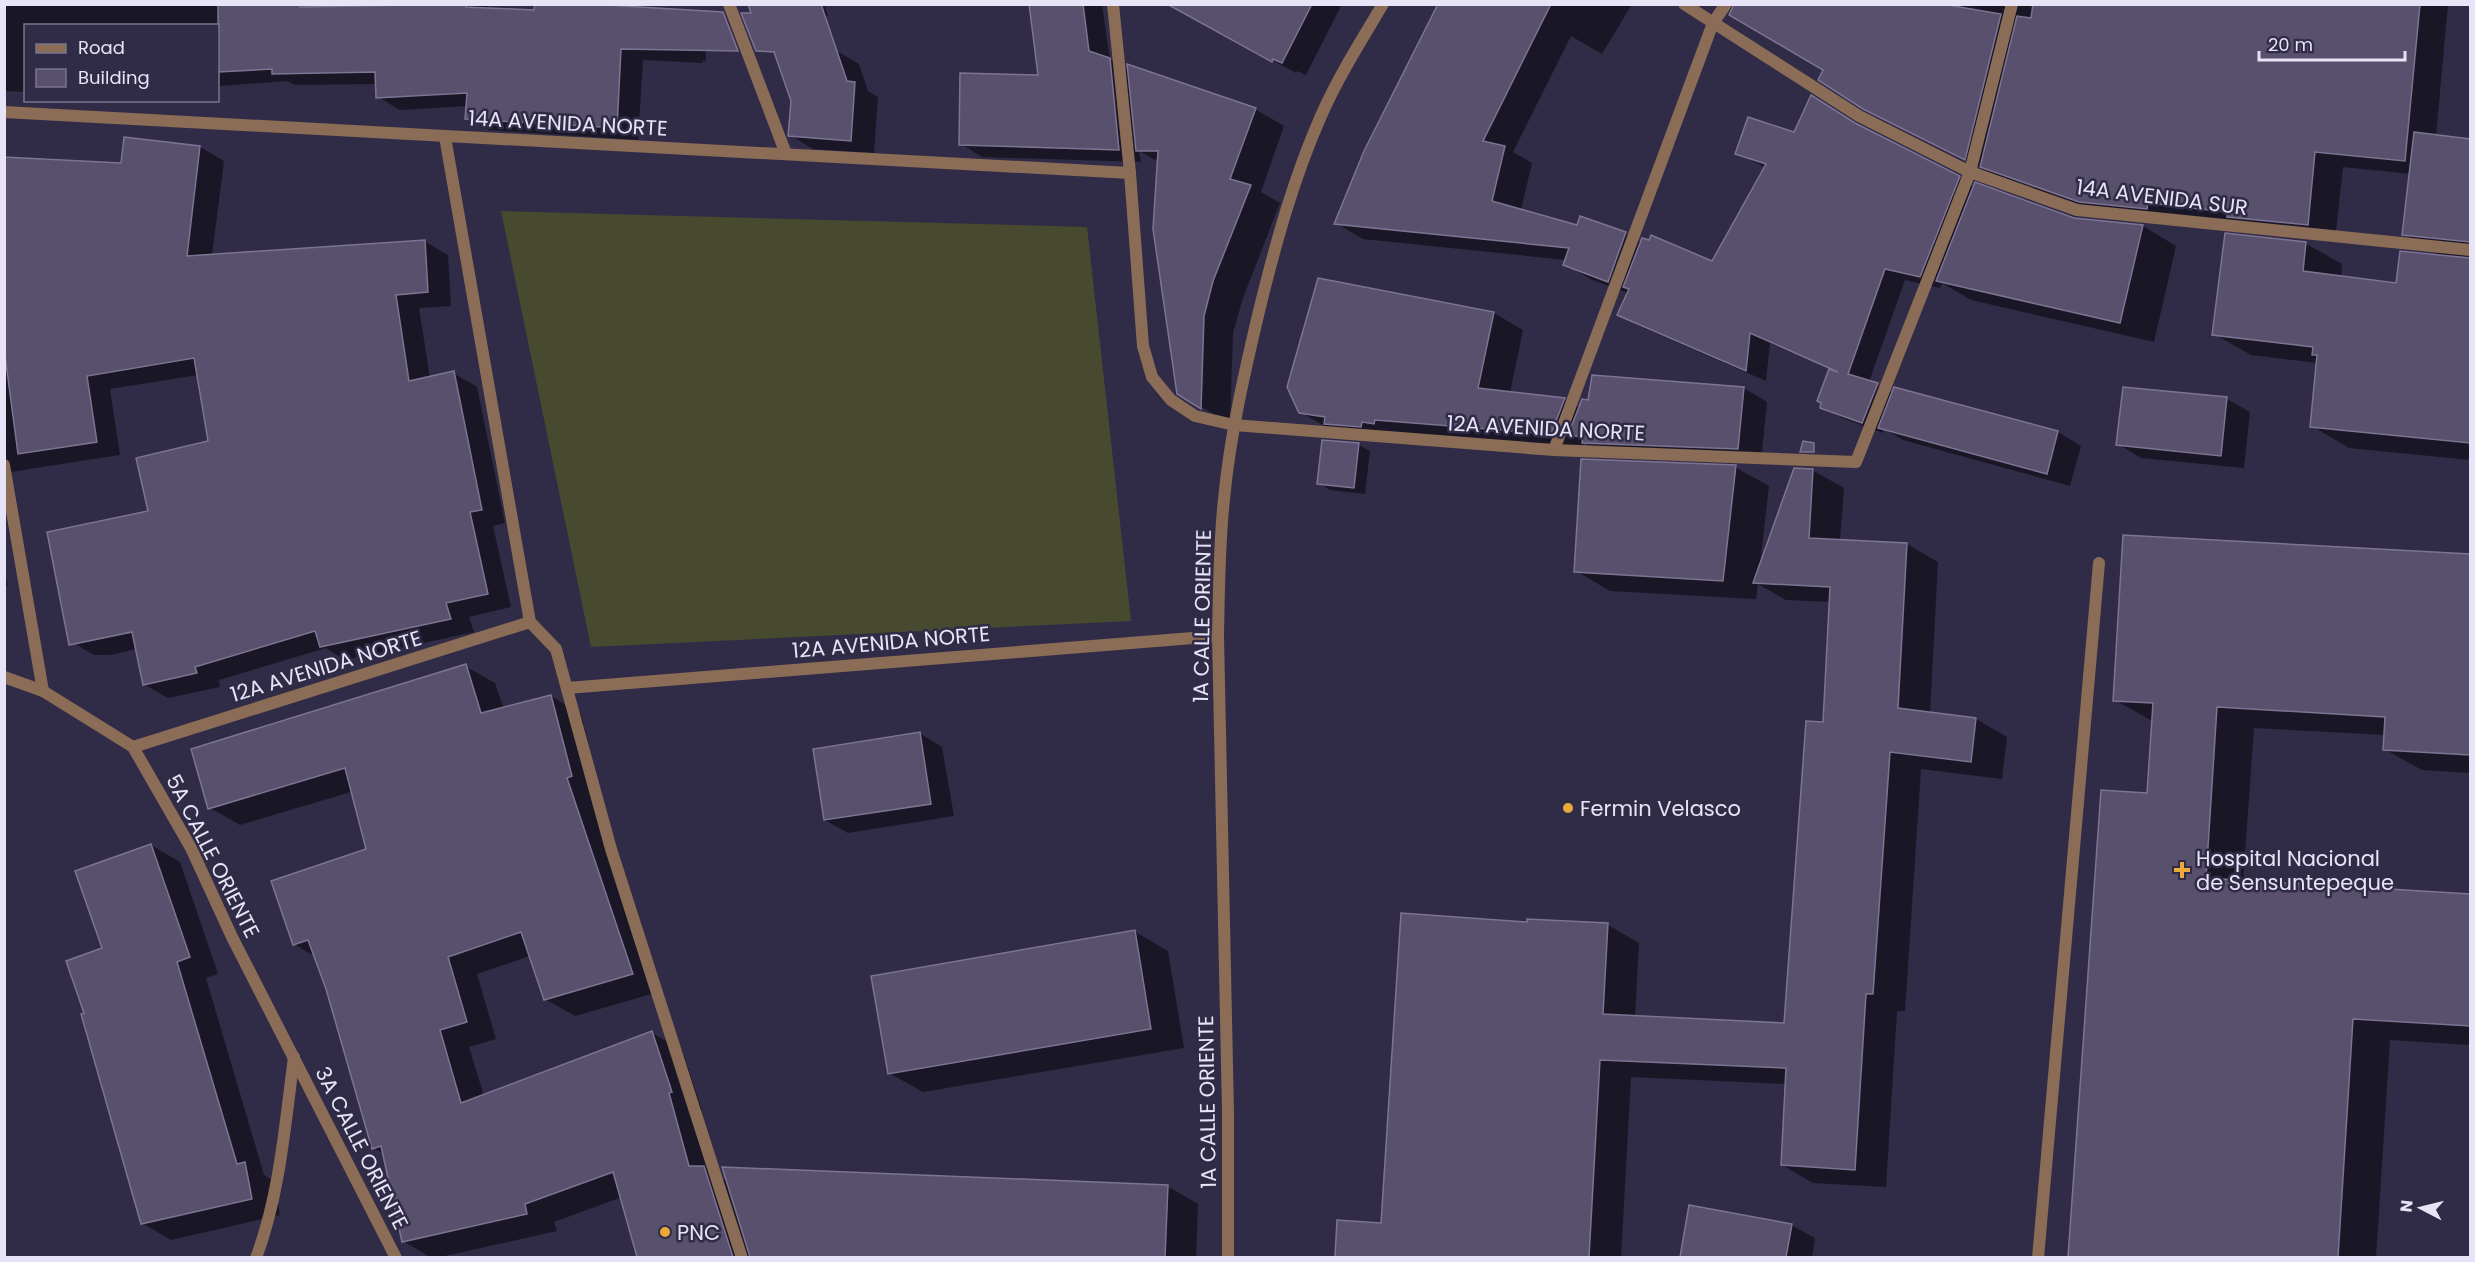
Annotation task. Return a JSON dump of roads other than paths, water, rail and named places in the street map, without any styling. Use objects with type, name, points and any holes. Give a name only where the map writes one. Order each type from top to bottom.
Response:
[{"type":"street","points":[[729,4],[786,154]]},
{"type":"street","name":"12A AVENIDA NORTE","points":[[1113,4],[1130,173],[1143,346],[1152,377],[1171,400],[1195,416],[1234,425],[1554,450],[1856,462],[1970,172]]},
{"type":"street","name":"1A CALLE ORIENTE","points":[[1227,1257],[1228,1113],[1218,636],[1219,570],[1224,498],[1234,425],[1275,245],[1297,176],[1348,63],[1383,4]]},
{"type":"street","name":"14A AVENIDA SUR","points":[[1684,4],[1859,116],[1970,172],[2076,210],[2470,250]]},
{"type":"street","points":[[1554,450],[1713,23],[1726,4]]},
{"type":"street","points":[[1970,172],[2012,4]]},
{"type":"street","name":"14A AVENIDA NORTE","points":[[4,112],[1130,173]]},
{"type":"street","points":[[445,136],[531,622],[556,649],[611,849],[742,1257]]},
{"type":"street","points":[[4,465],[44,691]]},
{"type":"street","points":[[2038,1257],[2099,563]]},
{"type":"street","name":"12A AVENIDA NORTE","points":[[133,747],[531,622]]},
{"type":"street","name":"12A AVENIDA NORTE","points":[[567,688],[1218,636]]},
{"type":"street","name":"5A CALLE ORIENTE","points":[[4,677],[44,691],[133,747],[192,848],[232,937],[294,1057]]},
{"type":"street","points":[[256,1257],[268,1227],[279,1170],[294,1057]]},
{"type":"street","name":"3A CALLE ORIENTE","points":[[294,1057],[396,1257]]},
{"type":"place","name":"Fermin Velasco","points":[[1568,808]]},
{"type":"place","name":"Hospital Nacional de Sensuntepeque","points":[[2182,870]]},
{"type":"place","name":"PNC","points":[[665,1232]]}]
